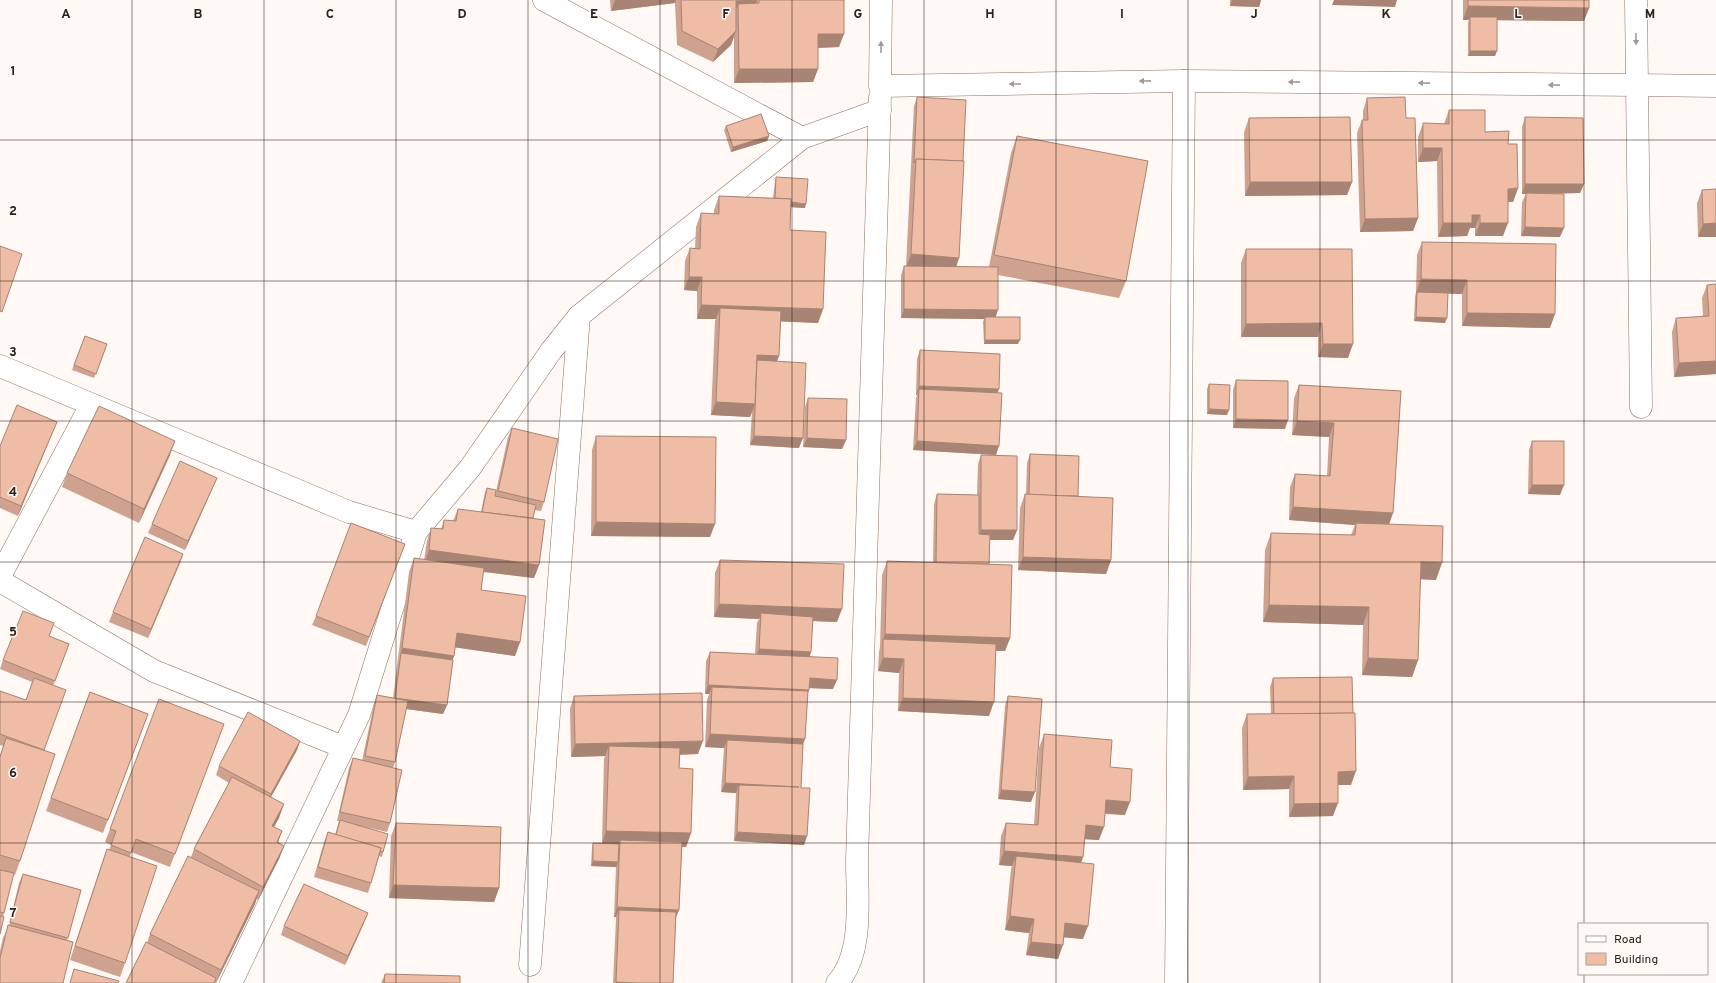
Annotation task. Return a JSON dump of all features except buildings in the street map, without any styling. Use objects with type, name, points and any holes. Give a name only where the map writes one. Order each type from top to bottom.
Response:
[{"type":"street","points":[[544,0],[802,138]]},
{"type":"street","points":[[837,983],[843,977],[852,954],[858,925],[857,861],[880,110],[881,0]]},
{"type":"street","points":[[1636,0],[1641,407]]},
{"type":"street","points":[[880,86],[1184,81],[1716,86]]},
{"type":"street","points":[[1176,983],[1184,81]]},
{"type":"street","points":[[230,983],[359,716],[416,532],[470,468],[551,351],[579,316],[802,138],[880,110]]},
{"type":"street","points":[[530,965],[579,316]]},
{"type":"street","points":[[0,366],[349,512],[416,532]]},
{"type":"street","points":[[0,576],[91,405]]},
{"type":"street","points":[[0,581],[154,671],[343,747]]}]
